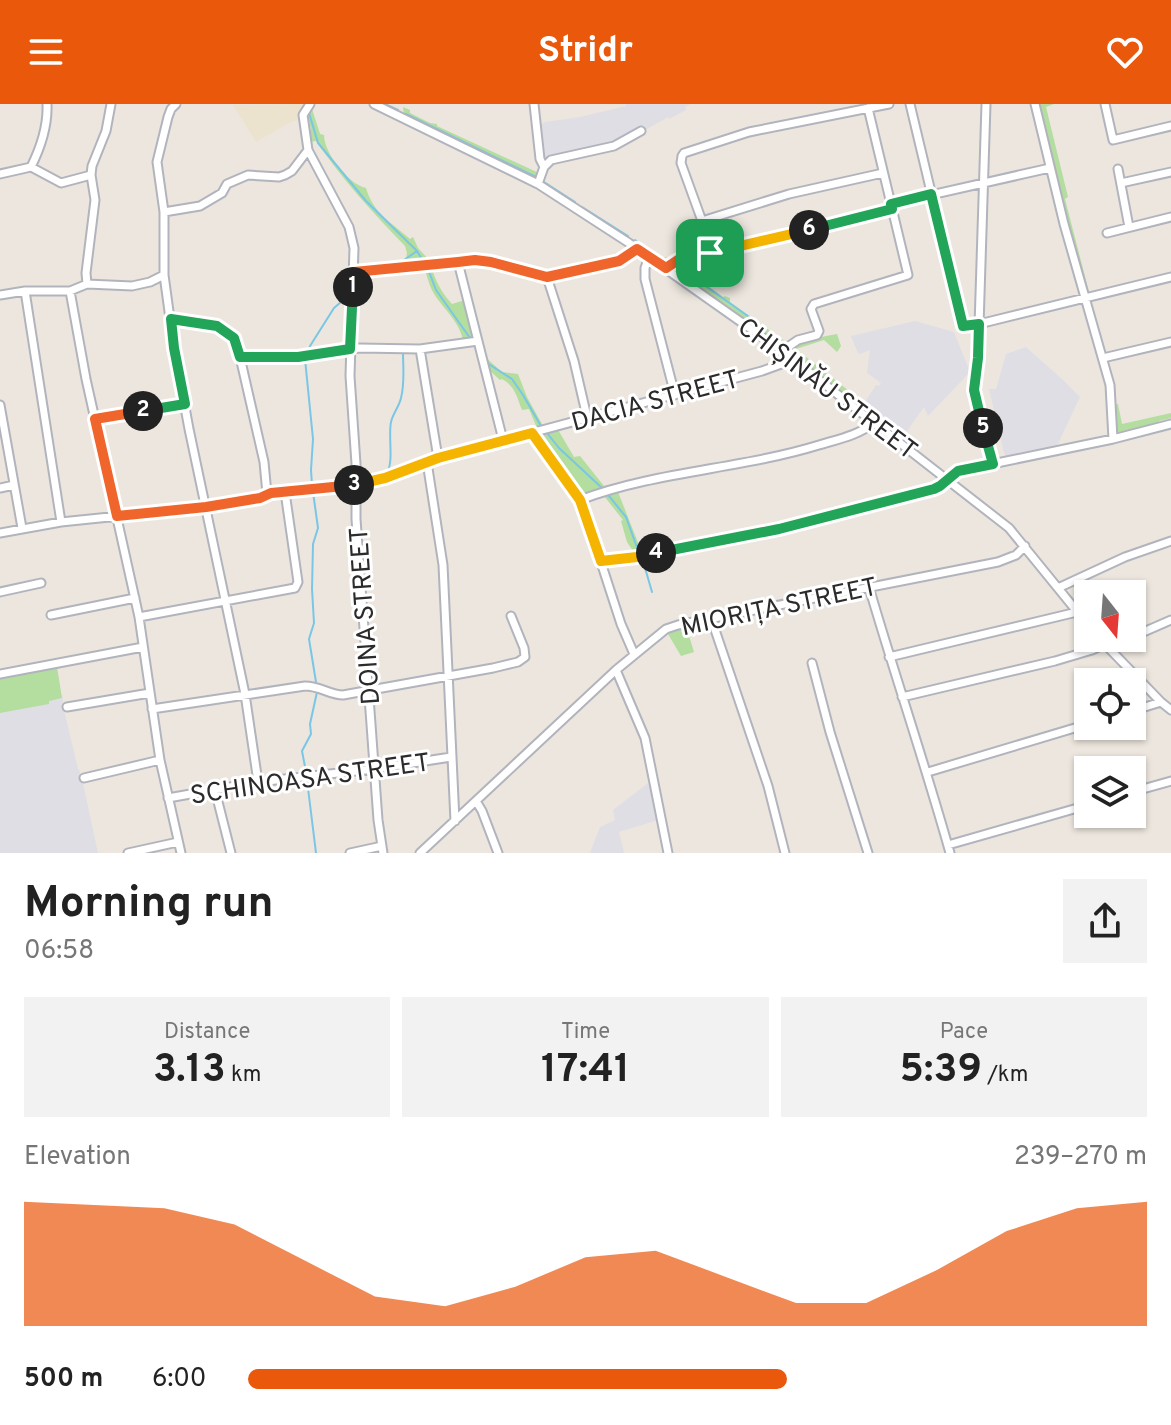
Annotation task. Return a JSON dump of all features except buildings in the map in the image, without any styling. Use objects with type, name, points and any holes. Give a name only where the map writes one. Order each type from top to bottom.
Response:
[{"type":"street","points":[[31,167],[41,146],[47,122],[47,104]]},
{"type":"street","points":[[87,284],[95,200],[92,166],[106,131],[111,104]]},
{"type":"street","points":[[176,104],[168,117],[157,162],[164,212],[164,275],[174,348],[227,601],[258,782]]},
{"type":"street","name":"DOINA STREET","points":[[310,104],[303,115],[308,150],[349,227],[354,248],[350,349],[356,519],[382,849]]},
{"type":"street","name":"CHIȘINĂU STREET","points":[[374,104],[538,184],[666,268],[790,356],[1009,528],[1074,608]]},
{"type":"street","points":[[534,104],[540,159],[544,167]]},
{"type":"street","points":[[710,253],[681,163],[684,153],[749,132],[889,104]]},
{"type":"street","points":[[910,104],[963,326],[1171,277]]},
{"type":"street","points":[[986,104],[978,358],[974,390],[993,464]]},
{"type":"street","points":[[1035,104],[1084,297],[1103,358],[1112,397],[1113,439]]},
{"type":"street","points":[[1105,104],[1113,140],[1171,126]]},
{"type":"street","points":[[782,351],[793,342],[819,333],[811,309],[814,304],[908,275],[868,108]]},
{"type":"street","points":[[538,184],[544,167],[551,160],[614,146],[641,131]]},
{"type":"street","points":[[164,212],[200,206],[222,193],[227,184],[248,175],[285,175],[292,171],[308,150]]},
{"type":"street","points":[[0,174],[31,167],[61,183],[91,175]]},
{"type":"street","points":[[666,268],[678,260],[931,194],[1050,168]]},
{"type":"street","points":[[1118,169],[1129,227]]},
{"type":"street","points":[[1121,183],[1171,172]]},
{"type":"street","points":[[702,221],[789,194],[883,173]]},
{"type":"street","points":[[1107,233],[1171,217]]},
{"type":"street","points":[[354,272],[475,260],[547,277],[619,261],[637,249]]},
{"type":"street","points":[[649,257],[645,279],[675,395]]},
{"type":"street","points":[[458,262],[503,440]]},
{"type":"street","points":[[0,295],[25,291],[70,291],[87,284],[132,286],[164,275]]},
{"type":"street","points":[[547,277],[578,375],[587,417]]},
{"type":"street","points":[[25,291],[61,522]]},
{"type":"street","points":[[70,291],[139,617],[160,760],[181,853]]},
{"type":"street","points":[[171,319],[217,326],[234,338],[264,462],[267,494]]},
{"type":"street","points":[[240,357],[298,357],[350,349],[420,349],[478,341]]},
{"type":"street","points":[[1103,358],[1171,342]]},
{"type":"street","points":[[420,349],[438,458]]},
{"type":"street","name":"DACIA STREET","points":[[0,533],[61,522],[206,507],[260,498],[267,494],[357,485],[438,458],[762,371],[784,363],[790,356]]},
{"type":"street","points":[[95,419],[185,404]]},
{"type":"street","points":[[0,405],[22,528]]},
{"type":"street","points":[[580,500],[634,484],[785,456],[866,430],[875,422]]},
{"type":"street","points":[[601,561],[637,557],[779,529],[934,489],[958,471],[1171,424]]},
{"type":"street","points":[[532,433],[580,500],[634,654]]},
{"type":"street","points":[[427,462],[443,565],[455,821]]},
{"type":"street","points":[[0,488],[14,485]]},
{"type":"street","points":[[139,617],[295,588],[298,582],[285,492]]},
{"type":"street","points":[[1058,588],[1125,557],[1171,541]]},
{"type":"street","name":"MIORIȚA STREET","points":[[420,853],[616,670],[666,629],[998,562],[1016,555],[1025,546]]},
{"type":"street","points":[[0,592],[41,583]]},
{"type":"street","points":[[869,587],[928,772],[949,849],[1074,809]]},
{"type":"street","points":[[51,615],[135,598]]},
{"type":"street","points":[[889,657],[1074,613]]},
{"type":"street","points":[[152,709],[305,686],[321,687],[337,695],[493,668],[523,659],[526,654],[511,616]]},
{"type":"street","points":[[711,618],[768,786],[785,853]]},
{"type":"street","points":[[1146,631],[1171,620]]},
{"type":"street","points":[[0,674],[143,647]]},
{"type":"street","points":[[902,697],[1085,652]]},
{"type":"street","points":[[1113,652],[1171,710]]},
{"type":"street","points":[[812,663],[868,853]]},
{"type":"street","points":[[616,670],[645,738],[668,853]]},
{"type":"street","points":[[67,707],[150,693]]},
{"type":"street","points":[[1146,707],[1161,702]]},
{"type":"street","points":[[928,772],[1074,728]]},
{"type":"street","name":"SCHINOASA STREET","points":[[168,798],[258,782],[451,757]]},
{"type":"street","points":[[84,778],[160,760]]},
{"type":"street","points":[[1146,788],[1171,781]]},
{"type":"street","points":[[215,790],[231,853]]},
{"type":"street","points":[[476,801],[498,853]]},
{"type":"street","points":[[128,853],[178,842]]},
{"type":"street","points":[[350,853],[382,849]]},
{"type":"shaded area","points":[[626,104],[690,104],[685,107],[686,110],[669,119],[604,147],[549,158],[543,156],[540,125]]},
{"type":"shaded area","points":[[233,105],[305,106],[299,113],[302,119],[256,142]]},
{"type":"shaded area","points":[[915,321],[954,332],[970,372],[928,416],[924,407],[905,434],[865,402],[876,385],[881,383],[867,373],[870,350],[858,353],[851,336]]},
{"type":"shaded area","points":[[1026,347],[1080,397],[1057,446],[1008,458],[1004,453],[989,389],[996,389],[1006,354]]},
{"type":"shaded area","points":[[0,678],[62,694],[98,853],[0,853]]},
{"type":"shaded area","points":[[648,783],[658,820],[619,832],[624,853],[590,853],[600,827],[615,820],[613,810]]},
{"type":"green space","points":[[312,104],[320,134],[324,135],[338,167],[352,181],[366,188],[378,211],[410,239],[413,237],[431,262],[397,266],[406,258],[405,246],[358,195],[316,141],[309,142],[311,129],[307,112]]},
{"type":"green space","points":[[1037,104],[1054,104],[1046,107],[1089,292],[1084,290]]},
{"type":"green space","points":[[403,107],[430,123],[539,173],[534,179],[404,115]]},
{"type":"green space","points":[[703,256],[704,259],[681,266],[723,297],[730,298],[730,302],[783,340],[787,342],[796,338],[781,346],[671,269],[681,261]]},
{"type":"green space","points":[[434,267],[436,281],[452,304],[465,300],[474,338],[463,341],[455,321],[433,292],[424,268]]},
{"type":"green space","points":[[837,334],[841,346],[837,352],[824,340],[796,349],[878,414],[874,418],[790,353],[789,350],[805,340]]},
{"type":"green space","points":[[484,356],[502,372],[518,374],[543,426],[537,428],[529,409],[522,410],[513,388],[487,368]]},
{"type":"green space","points":[[1118,404],[1122,424],[1171,413],[1171,418],[1159,421],[1158,425],[1116,436],[1114,405]]},
{"type":"green space","points":[[557,428],[574,457],[580,456],[604,486],[622,482],[623,485],[588,496],[579,495],[538,437]]},
{"type":"green space","points":[[618,492],[641,550],[633,551],[627,542],[623,520],[604,496]]},
{"type":"green space","points":[[686,626],[694,652],[681,656],[668,634]]},
{"type":"green space","points":[[57,667],[62,698],[49,701],[49,704],[0,713],[0,678]]},
{"type":"waterway","points":[[385,104],[398,110]]},
{"type":"waterway","points":[[309,113],[318,143],[366,201],[417,251],[423,261]]},
{"type":"waterway","points":[[406,114],[536,177]]},
{"type":"waterway","points":[[544,182],[575,202]]},
{"type":"waterway","points":[[582,207],[628,236]]},
{"type":"waterway","points":[[635,240],[668,259]]},
{"type":"waterway","points":[[397,265],[417,251]]},
{"type":"waterway","points":[[676,265],[759,324]]},
{"type":"waterway","points":[[428,269],[436,290],[470,338]]},
{"type":"waterway","points":[[308,352],[334,308],[341,302],[349,279]]},
{"type":"waterway","points":[[387,473],[391,422],[403,387],[403,352]]},
{"type":"waterway","points":[[305,359],[313,439],[312,485]]},
{"type":"waterway","points":[[487,363],[512,379],[541,426]]},
{"type":"waterway","points":[[547,433],[602,488]]},
{"type":"waterway","points":[[313,492],[318,528],[313,544],[314,623],[309,639],[316,682]]},
{"type":"waterway","points":[[609,496],[626,517],[639,553]]},
{"type":"waterway","points":[[643,561],[652,592]]},
{"type":"waterway","points":[[306,772],[302,751],[311,734],[310,724],[317,692]]},
{"type":"waterway","points":[[307,780],[316,853]]},
{"type":"route","points":[[931,194],[963,326],[979,324],[974,390],[993,464],[958,471],[934,489],[779,529],[637,557],[601,561],[580,500],[532,433],[438,458],[357,485],[271,493],[260,498],[206,507],[117,516],[95,419],[185,404],[171,319],[217,326],[234,338],[240,357],[298,357],[350,349],[354,272],[475,260],[505,264],[547,277],[619,261],[637,249],[666,268],[674,261],[710,253],[892,209],[891,204],[931,194]]}]
